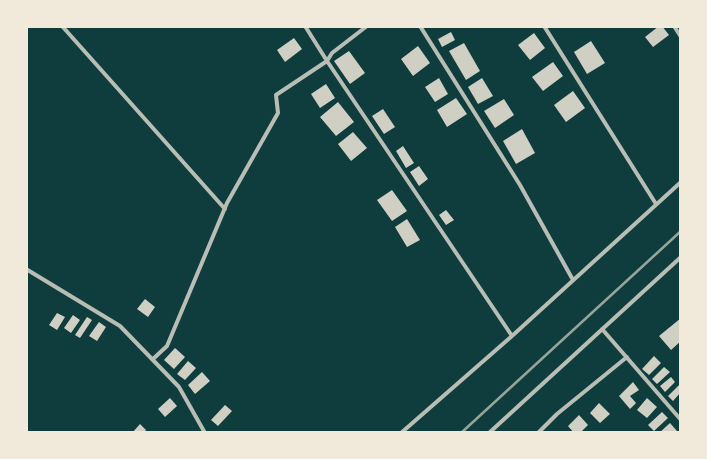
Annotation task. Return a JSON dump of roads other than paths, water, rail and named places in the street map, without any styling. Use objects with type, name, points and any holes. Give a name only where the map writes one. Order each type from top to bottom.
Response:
[{"type":"street","points":[[62,26],[225,209]]},
{"type":"street","points":[[305,26],[512,336]]},
{"type":"street","points":[[153,360],[166,346],[225,209],[278,113],[276,95],[327,61],[332,53],[367,26]]},
{"type":"street","points":[[420,26],[520,185],[573,280]]},
{"type":"street","points":[[544,26],[656,204]]},
{"type":"street","points":[[674,26],[681,37]]},
{"type":"street","points":[[401,433],[512,336],[681,182]]},
{"type":"street","points":[[489,433],[681,257]]},
{"type":"street","points":[[26,269],[120,326],[179,387],[205,433]]},
{"type":"street","points":[[602,329],[681,420]]},
{"type":"street","points":[[538,433],[626,357]]},
{"type":"railway","points":[[461,433],[681,231]]}]
